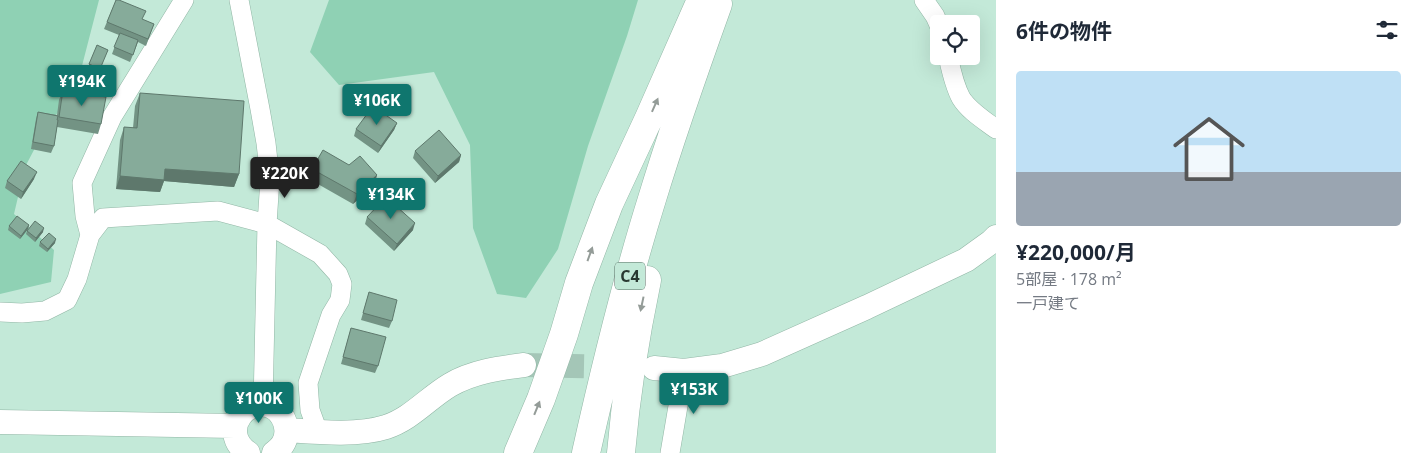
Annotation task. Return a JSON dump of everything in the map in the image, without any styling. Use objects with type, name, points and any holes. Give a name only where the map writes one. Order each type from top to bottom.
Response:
[{"type":"highway","points":[[518,453],[541,399],[564,334],[579,283],[609,204],[702,0]]},
{"type":"highway","name":"C4","points":[[586,453],[628,282],[652,200],[683,102],[719,0]]},
{"type":"highway","points":[[621,453],[626,394],[639,317],[683,102]]},
{"type":"street","points":[[90,235],[85,216],[82,183],[112,117],[184,0]]},
{"type":"street","points":[[239,0],[266,143],[270,179],[267,224],[263,405]]},
{"type":"street","points":[[924,0],[934,15]]},
{"type":"street","points":[[950,65],[953,80],[961,98],[976,115],[996,129]]},
{"type":"street","points":[[0,312],[45,311],[67,300],[77,279],[90,235],[103,218],[218,212],[267,224],[320,254],[338,274],[342,284],[340,300],[332,315],[308,383],[310,410],[318,432]]},
{"type":"street","points":[[654,368],[684,370],[722,366],[762,354],[966,260],[996,237]]},
{"type":"street","points":[[287,430],[352,432],[386,427],[409,416],[452,384],[499,368],[524,365]]},
{"type":"street","points":[[670,453],[684,370]]},
{"type":"street","points":[[248,453],[237,442],[235,426],[243,412],[250,407],[258,405],[274,408],[285,421],[286,439],[282,446],[274,453]]},
{"type":"street","points":[[0,422],[235,426]]},
{"type":"green space","points":[[0,0],[99,0],[76,89],[45,129],[25,167],[14,214],[54,250],[51,282],[0,294]]},
{"type":"green space","points":[[329,0],[638,0],[588,146],[558,249],[526,298],[497,294],[473,228],[470,145],[434,72],[339,85],[310,52]]},
{"type":"building","points":[[116,0],[146,11],[142,19],[154,24],[148,39],[107,22]]},
{"type":"building","points":[[120,33],[138,40],[133,55],[114,47]]},
{"type":"building","points":[[97,45],[108,50],[100,69],[89,64]]},
{"type":"building","points":[[63,90],[106,97],[101,124],[59,117]]},
{"type":"building","points":[[140,93],[244,101],[239,174],[165,169],[164,180],[120,176],[124,127],[137,128]]},
{"type":"building","points":[[373,106],[397,123],[381,146],[356,129]]},
{"type":"building","points":[[38,112],[58,116],[54,146],[33,142]]},
{"type":"building","points":[[439,130],[461,155],[438,176],[415,151]]},
{"type":"building","points":[[323,150],[349,165],[360,156],[377,175],[357,194],[312,169]]},
{"type":"building","points":[[21,161],[37,172],[23,192],[7,181]]},
{"type":"building","points":[[386,197],[415,223],[397,244],[367,217]]},
{"type":"building","points":[[17,216],[29,225],[21,236],[9,226]]},
{"type":"building","points":[[35,221],[44,228],[36,238],[27,231]]},
{"type":"building","points":[[49,233],[56,239],[48,249],[40,242]]},
{"type":"building","points":[[369,292],[397,300],[392,321],[363,313]]},
{"type":"building","points":[[351,328],[386,337],[378,366],[343,357]]},
{"type":"tunnel","points":[[524,365],[625,367]]}]
